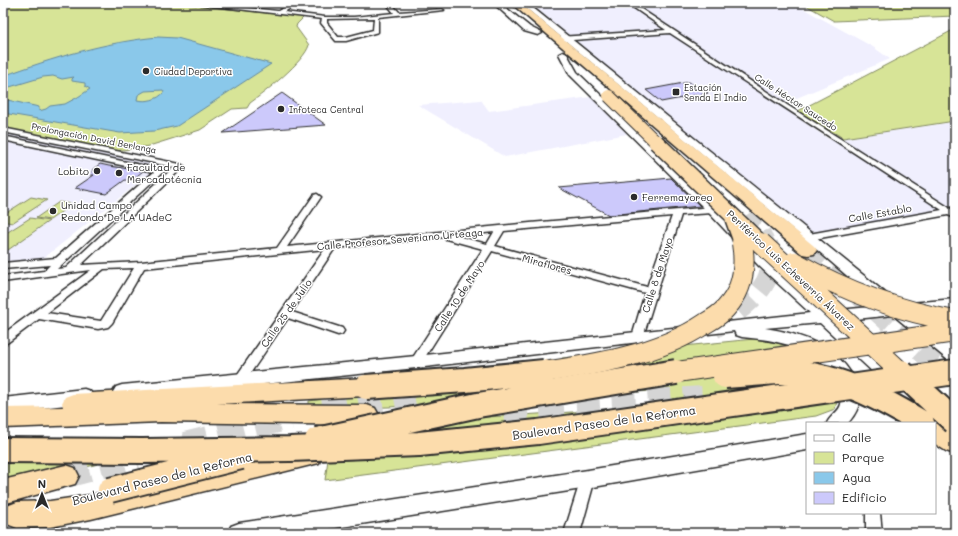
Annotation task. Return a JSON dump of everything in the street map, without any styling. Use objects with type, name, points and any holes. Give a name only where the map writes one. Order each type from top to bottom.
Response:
[{"type":"highway","name":"Periférico Luis Echeverría Álvarez","points":[[505,3],[609,96],[732,212],[943,425]]},
{"type":"highway","points":[[515,3],[562,39],[683,145],[808,246]]},
{"type":"highway","points":[[3,406],[366,387],[540,372],[567,369],[613,359],[675,341],[698,330],[727,308],[738,290],[744,274],[745,256],[732,212],[683,145]]},
{"type":"highway","points":[[761,242],[811,273],[882,304],[955,321]]},
{"type":"highway","name":"Boulevard Paseo de la Reforma","points":[[10,517],[198,467],[478,405],[685,370],[955,332]]},
{"type":"highway","name":"Boulevard Paseo de la Reforma","points":[[3,450],[290,450],[435,443],[538,432],[955,372]]},
{"type":"highway","points":[[10,517],[69,512],[516,406],[639,387],[745,374],[809,374],[840,383],[935,422]]},
{"type":"highway","points":[[3,418],[161,413],[367,414]]},
{"type":"highway","points":[[943,425],[955,444]]},
{"type":"highway","points":[[3,492],[66,476]]},
{"type":"street","points":[[190,3],[325,18],[376,16],[442,10]]},
{"type":"street","points":[[210,5],[216,3]]},
{"type":"street","points":[[239,9],[252,3]]},
{"type":"street","points":[[278,13],[297,3]]},
{"type":"street","points":[[315,3],[352,5],[380,3]]},
{"type":"street","points":[[388,3],[398,14]]},
{"type":"street","points":[[496,3],[527,29],[538,33]]},
{"type":"street","points":[[523,3],[562,39],[808,246],[843,264],[955,357]]},
{"type":"street","name":"Calle Héctor Saucedo","points":[[629,3],[670,31],[953,212]]},
{"type":"street","points":[[325,18],[326,25],[336,39],[342,40],[376,31],[376,16]]},
{"type":"street","points":[[562,39],[670,31]]},
{"type":"street","points":[[563,54],[574,73],[732,212],[748,247],[778,277],[943,425]]},
{"type":"street","name":"Prolongación David Berlanga","points":[[3,130],[180,166],[78,261]]},
{"type":"street","name":"Prolongación David Berlanga","points":[[3,138],[160,171],[59,261]]},
{"type":"street","points":[[280,251],[317,197]]},
{"type":"street","name":"Calle Profesor Severiano Urteaga","points":[[3,279],[69,271],[87,267],[100,268],[141,265],[501,229],[678,214],[732,212]]},
{"type":"street","name":"Calle Establo","points":[[808,246],[953,212]]},
{"type":"street","name":"Calle 8 de Mayo","points":[[638,337],[651,291],[678,214]]},
{"type":"street","name":"Calle 10 de Mayo","points":[[416,362],[501,229]]},
{"type":"street","name":"Miraflores","points":[[443,236],[651,291]]},
{"type":"street","name":"Calle 25 de Julio","points":[[239,381],[287,314],[333,245]]},
{"type":"street","points":[[3,266],[59,261],[78,261]]},
{"type":"street","points":[[48,273],[59,261]]},
{"type":"street","points":[[69,271],[78,261]]},
{"type":"street","name":"Calle Profesor Severiano Urteaga","points":[[78,261],[87,267]]},
{"type":"street","points":[[778,277],[797,285],[816,290],[831,290],[841,287],[846,282],[843,264]]},
{"type":"street","points":[[37,315],[98,325],[104,324],[108,320],[141,265]]},
{"type":"street","points":[[3,340],[100,268]]},
{"type":"street","points":[[3,406],[416,362],[713,328],[955,304]]},
{"type":"street","points":[[287,314],[338,332]]},
{"type":"street","points":[[713,328],[753,332],[782,338],[810,346],[819,351],[837,367],[848,383],[851,395],[850,408],[837,422]]},
{"type":"street","points":[[239,533],[301,529],[806,442]]},
{"type":"street","points":[[572,533],[588,480]]},
{"type":"street","points":[[873,514],[874,533]]},
{"type":"shaded area","points":[[530,3],[793,3],[873,47],[890,59],[780,106],[830,140],[955,122],[955,209],[953,208],[809,233]]},
{"type":"shaded area","points":[[591,97],[627,134],[505,157],[418,105],[481,100],[489,111]]},
{"type":"shaded area","name":"Unidad Campo Redondo De LA UAdeC","points":[[3,128],[167,160],[40,261],[3,267]]},
{"type":"green space","name":"Ciudad Deportiva","points":[[3,3],[33,5],[61,3],[174,3],[304,17],[296,27],[309,45],[306,52],[292,68],[250,103],[247,108],[232,109],[200,130],[149,146],[116,151],[3,128]]},
{"type":"green space","points":[[802,3],[955,3],[955,16],[834,21]]},
{"type":"green space","points":[[955,29],[955,121],[843,138],[798,111]]},
{"type":"green space","points":[[31,197],[47,200],[12,223],[3,221],[3,215]]},
{"type":"green space","points":[[59,202],[72,204],[50,220],[36,218]]},
{"type":"green space","points":[[30,218],[49,221],[8,250],[3,248],[3,235]]},
{"type":"green space","points":[[754,339],[778,343],[813,356],[830,373],[835,385],[837,402],[835,409],[816,416],[325,480],[333,426],[657,407],[653,391],[389,407],[309,409],[309,401],[406,389],[578,381],[562,358]]},
{"type":"green space","points":[[3,462],[98,464],[3,489]]},
{"type":"water","points":[[158,37],[177,38],[271,64],[177,126],[154,131],[120,133],[3,113],[3,99],[39,107],[39,111],[50,106],[65,104],[90,89],[85,86],[85,83],[72,81],[74,77],[62,79],[53,76],[43,77],[3,89],[3,76],[79,52],[138,39]],"holes":[[[163,90],[164,92],[159,97],[152,100],[137,100],[138,95],[145,91]]]},
{"type":"building","name":"Estación Senda El Indio","points":[[689,82],[708,93],[661,102],[646,90]]},
{"type":"building","name":"Infoteca Central","points":[[282,93],[326,125],[223,133]]},
{"type":"building","points":[[100,164],[143,171],[131,181],[125,180],[106,194],[75,188],[94,175],[91,175],[93,169]]},
{"type":"building","name":"Ferremayoreo","points":[[671,178],[700,206],[609,215],[559,188]]},
{"type":"tunnel","points":[[751,212],[761,227],[768,244]]},
{"type":"tunnel","points":[[714,329],[746,305],[760,290],[769,274],[771,265],[771,255],[768,243]]},
{"type":"tunnel","points":[[808,250],[945,373]]},
{"type":"tunnel","points":[[944,372],[951,378]]},
{"type":"tunnel","points":[[873,391],[901,395],[934,405]]},
{"type":"tunnel","points":[[323,410],[414,394]]},
{"type":"tunnel","points":[[504,410],[702,398]]},
{"type":"tunnel","points":[[185,444],[290,418]]},
{"type":"tunnel","points":[[66,476],[137,457]]},
{"type":"place","name":"Ciudad Deportiva","points":[[146,71]]},
{"type":"place","name":"Estación Senda El Indio","points":[[676,92]]},
{"type":"place","name":"Infoteca Central","points":[[281,109]]},
{"type":"place","name":"Lobito","points":[[97,171]]},
{"type":"place","name":"Facultad de Mercadotécnia","points":[[119,173]]},
{"type":"place","name":"Ferremayoreo","points":[[634,197]]},
{"type":"place","name":"Unidad Campo Redondo De LA UAdeC","points":[[53,211]]}]
